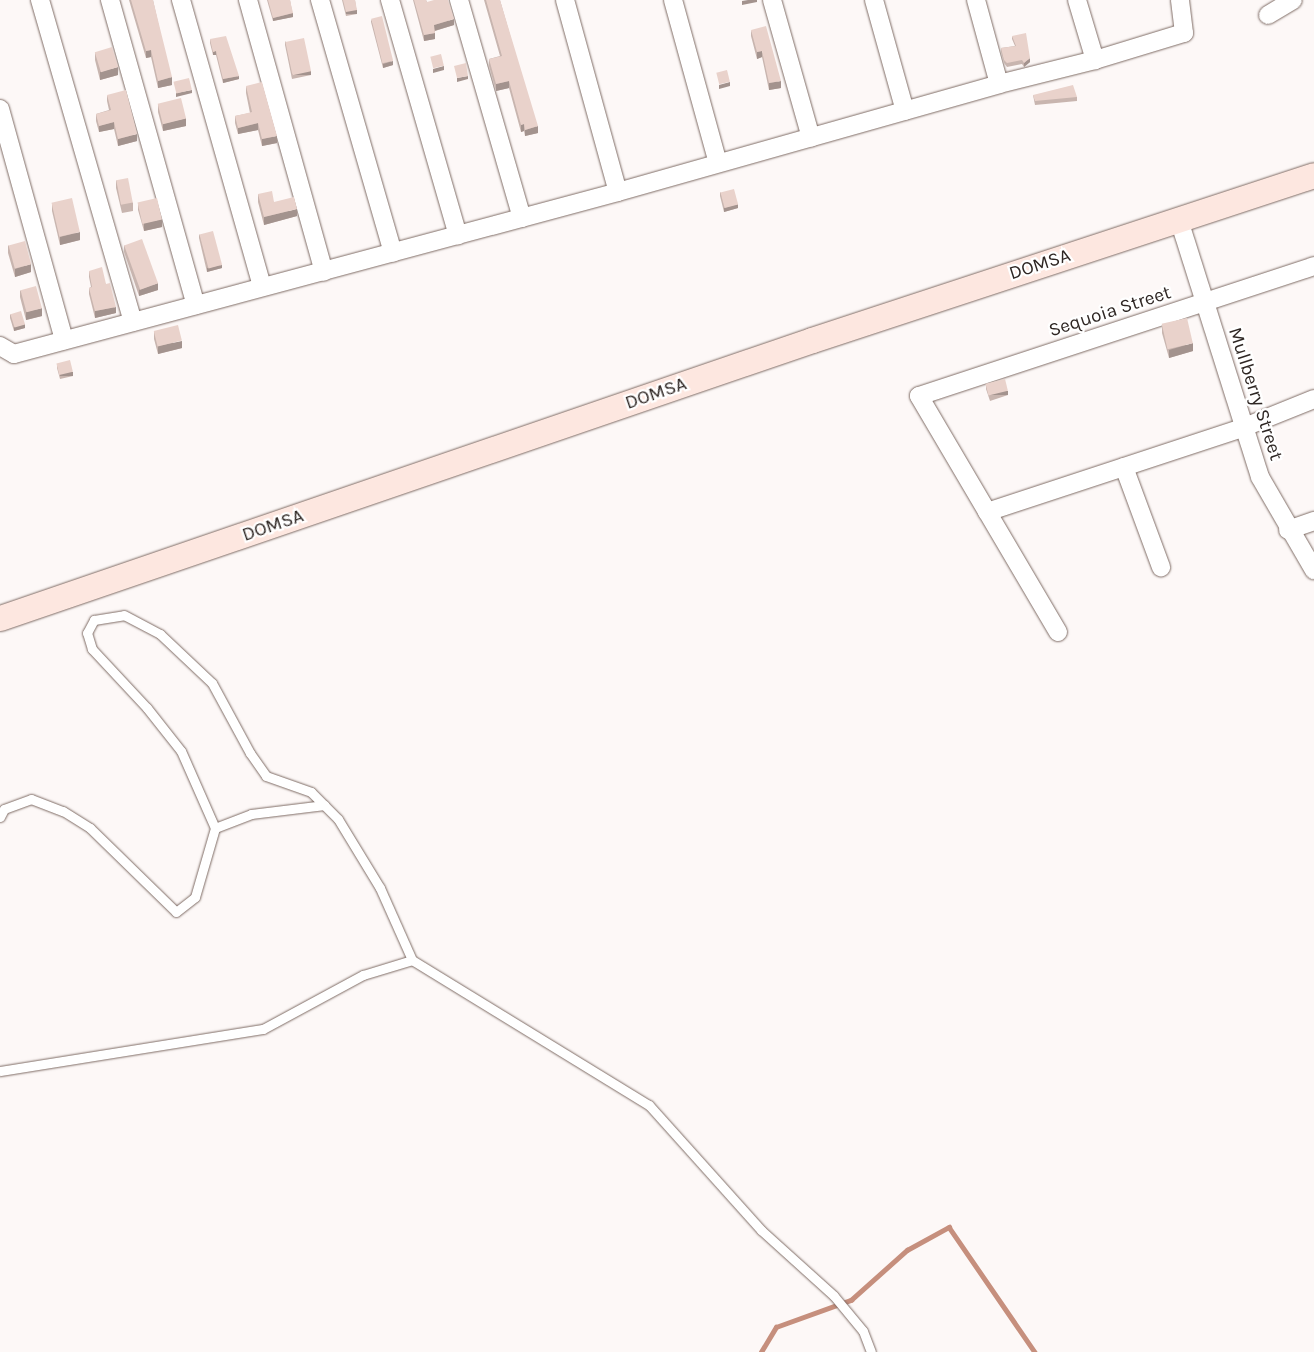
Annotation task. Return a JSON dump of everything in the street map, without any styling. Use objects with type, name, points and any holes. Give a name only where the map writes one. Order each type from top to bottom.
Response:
[{"type":"main road","name":"DOMSA","points":[[0,618],[812,340],[1314,175]]},
{"type":"street","points":[[40,0],[133,322]]},
{"type":"street","points":[[110,0],[196,305]]},
{"type":"street","points":[[181,0],[262,288]]},
{"type":"street","points":[[248,0],[324,272]]},
{"type":"street","points":[[320,0],[392,253]]},
{"type":"street","points":[[390,0],[458,235]]},
{"type":"street","points":[[460,0],[522,218]]},
{"type":"street","points":[[565,0],[618,192]]},
{"type":"street","points":[[673,0],[718,163]]},
{"type":"street","points":[[772,0],[811,138]]},
{"type":"street","points":[[874,0],[905,111]]},
{"type":"street","points":[[976,0],[998,84]]},
{"type":"street","points":[[1077,0],[1095,60]]},
{"type":"street","points":[[0,346],[14,354],[618,192],[998,84],[1095,60],[1184,33],[1180,0]]},
{"type":"street","points":[[1268,14],[1293,0]]},
{"type":"street","points":[[0,109],[64,340]]},
{"type":"street","name":"Mullberry Street","points":[[1178,220],[1242,428],[1260,478],[1288,530],[1314,570]]},
{"type":"street","name":"Sequoia Street","points":[[987,512],[919,396],[1205,304],[1314,266]]},
{"type":"street","points":[[1058,632],[987,512],[1242,428],[1314,399]]},
{"type":"street","points":[[1124,467],[1162,567]]},
{"type":"street","points":[[1288,530],[1314,521]]},
{"type":"lane","points":[[0,817],[4,809],[32,799],[63,811],[90,828],[176,912],[195,896],[215,828],[181,751],[147,708],[92,649],[88,634],[94,620],[124,615],[160,634],[212,683],[266,776],[311,792],[338,819],[380,888],[412,960],[649,1105],[762,1230],[834,1296],[863,1331],[871,1352]]},
{"type":"lane","points":[[215,828],[251,814],[324,806]]},
{"type":"lane","points":[[0,1071],[263,1029],[363,975],[412,960]]},
{"type":"building","points":[[131,0],[153,0],[172,77],[158,81],[151,50],[146,51]]},
{"type":"building","points":[[268,0],[290,0],[293,13],[273,18]]},
{"type":"building","points":[[343,0],[355,0],[357,10],[346,12]]},
{"type":"building","points":[[414,0],[426,0],[427,2],[448,0],[454,19],[434,25],[435,33],[424,35]]},
{"type":"building","points":[[486,0],[500,0],[538,126],[525,130],[524,124],[521,125],[509,81],[496,84],[489,59],[502,56]]},
{"type":"building","points":[[382,16],[393,61],[382,63],[371,19]]},
{"type":"building","points":[[766,26],[781,81],[769,83],[762,51],[757,52],[751,30]]},
{"type":"building","points":[[1026,33],[1030,58],[1024,63],[1022,60],[1007,63],[1004,60],[1001,48],[1016,46],[1012,36]]},
{"type":"building","points":[[226,36],[239,76],[223,79],[216,51],[213,52],[210,39]]},
{"type":"building","points":[[304,38],[311,71],[292,75],[285,42]]},
{"type":"building","points":[[112,47],[118,67],[101,72],[95,52]]},
{"type":"building","points":[[441,54],[444,66],[433,68],[430,57]]},
{"type":"building","points":[[466,63],[468,76],[457,78],[454,66]]},
{"type":"building","points":[[727,70],[730,82],[719,84],[716,73]]},
{"type":"building","points":[[189,78],[192,90],[176,94],[173,82]]},
{"type":"building","points":[[262,82],[277,136],[262,139],[258,123],[238,128],[235,116],[252,112],[246,86]]},
{"type":"building","points":[[1073,85],[1077,97],[1035,101],[1033,95]]},
{"type":"building","points":[[126,90],[137,134],[118,139],[114,122],[99,126],[96,114],[111,110],[107,95]]},
{"type":"building","points":[[181,98],[186,118],[163,124],[158,104]]},
{"type":"building","points":[[128,178],[133,203],[121,205],[116,180]]},
{"type":"building","points":[[734,189],[738,204],[725,208],[720,193]]},
{"type":"building","points":[[272,191],[274,202],[294,197],[297,209],[264,217],[258,194]]},
{"type":"building","points":[[72,198],[80,232],[59,237],[52,203]]},
{"type":"building","points":[[157,198],[162,219],[142,224],[138,202]]},
{"type":"building","points":[[213,231],[222,265],[209,268],[199,235]]},
{"type":"building","points":[[142,239],[158,283],[140,290],[124,245]]},
{"type":"building","points":[[25,241],[31,264],[15,269],[9,245]]},
{"type":"building","points":[[102,267],[106,284],[110,283],[116,307],[95,311],[89,288],[92,287],[89,271]]},
{"type":"building","points":[[36,286],[42,308],[26,312],[21,290]]},
{"type":"building","points":[[21,311],[25,324],[15,328],[10,314]]},
{"type":"building","points":[[1187,318],[1193,343],[1168,349],[1162,324]]},
{"type":"building","points":[[178,325],[182,341],[158,347],[154,331]]},
{"type":"building","points":[[70,360],[73,372],[59,375],[56,363]]},
{"type":"building","points":[[1005,379],[1008,391],[988,395],[986,384]]},
{"type":"waterway","points":[[761,1352],[776,1327],[851,1300],[907,1250],[949,1227],[1035,1352]]}]
